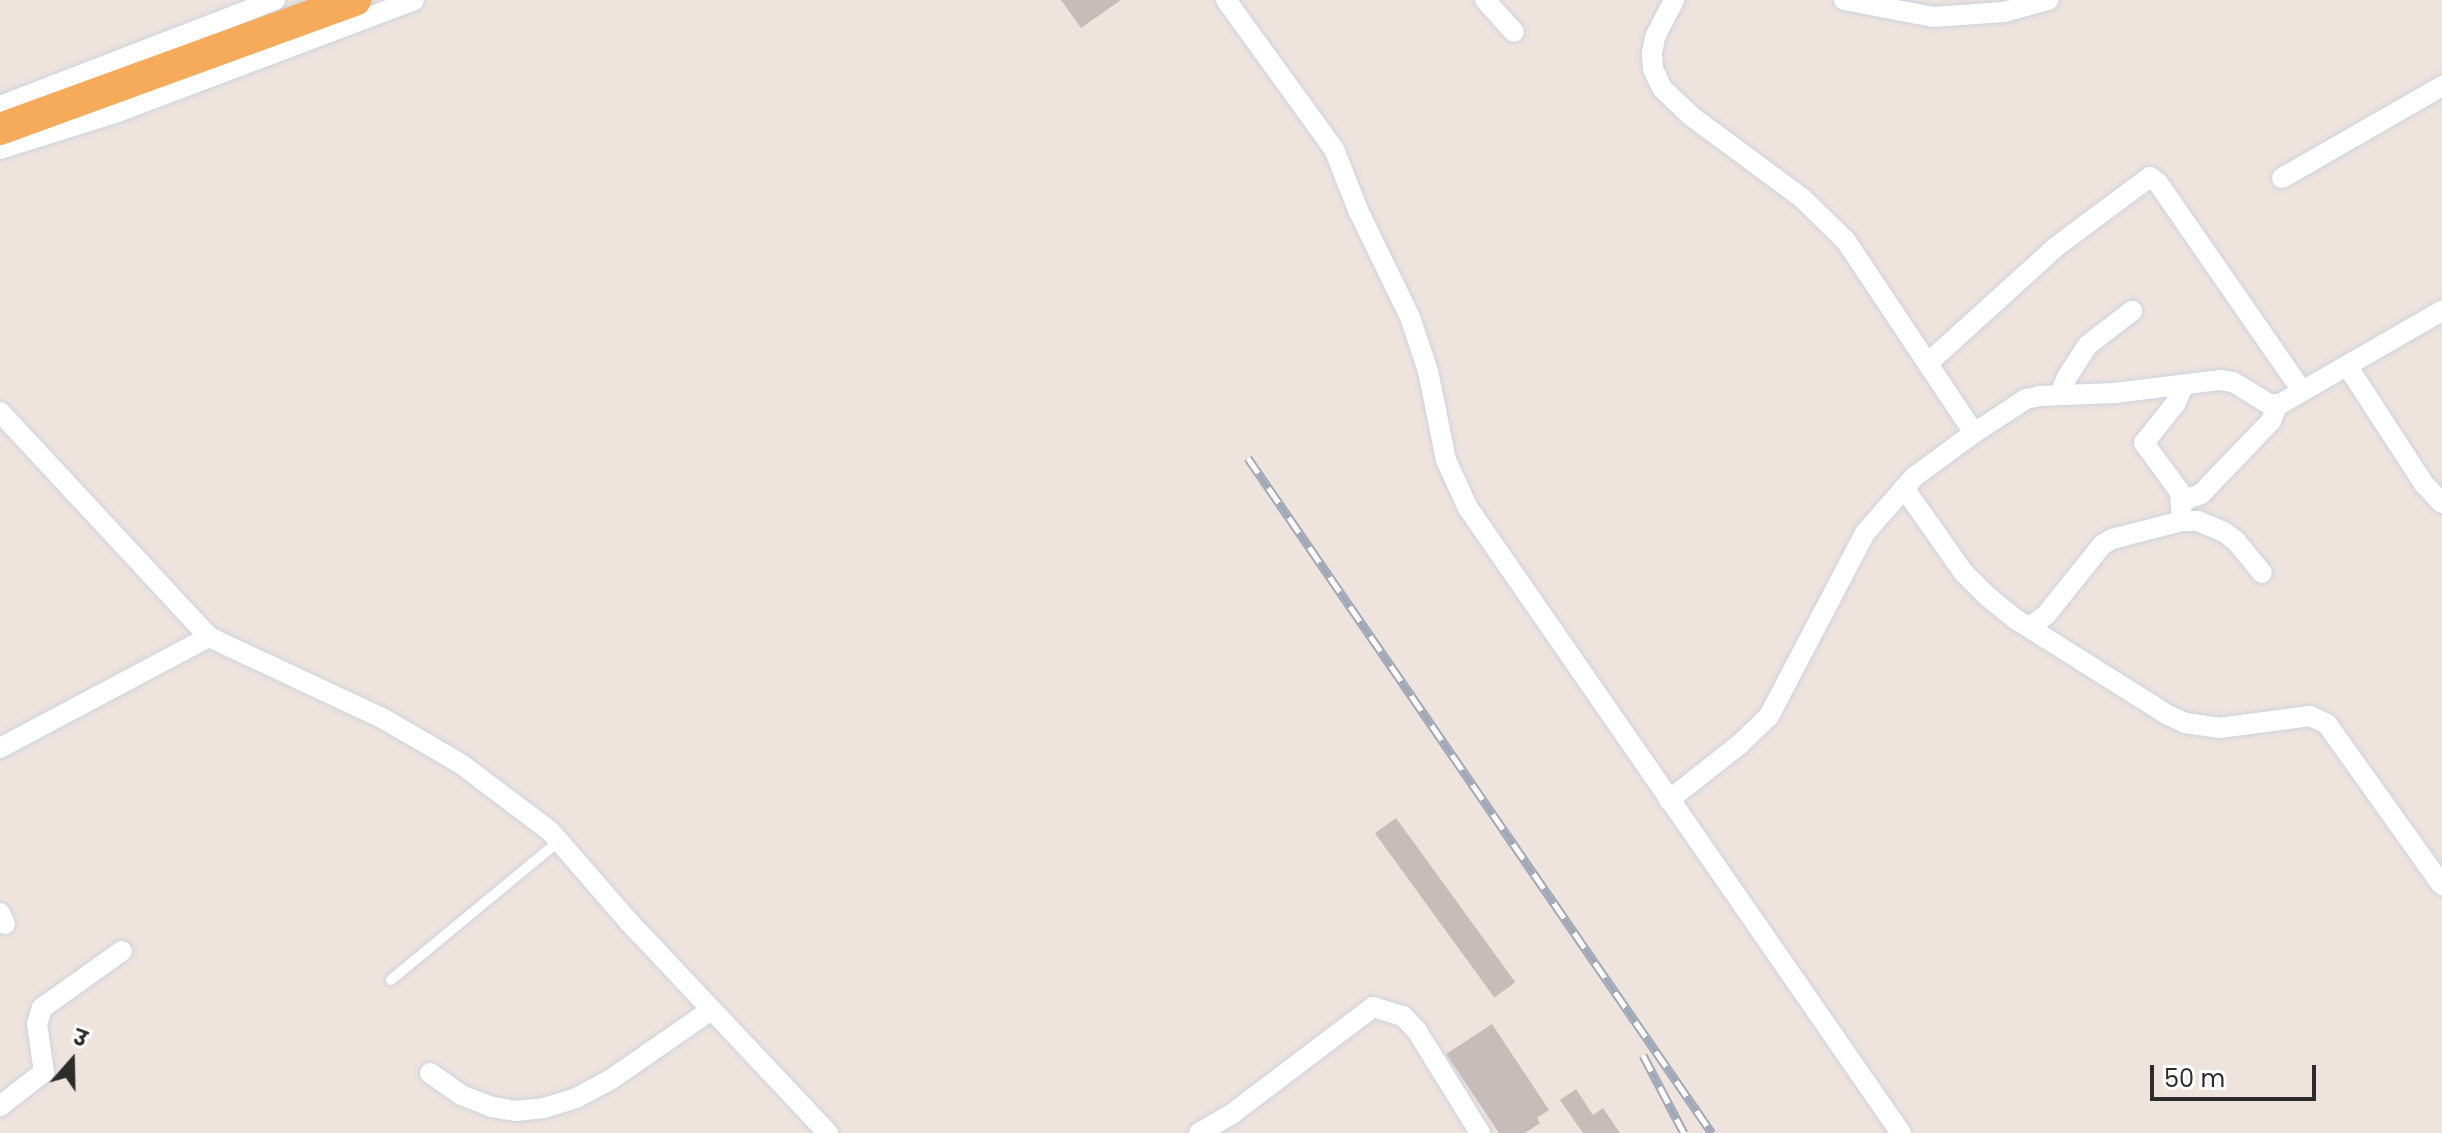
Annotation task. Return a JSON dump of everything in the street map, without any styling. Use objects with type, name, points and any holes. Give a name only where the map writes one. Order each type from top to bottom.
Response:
[{"type":"main road","points":[[0,129],[355,0]]},
{"type":"street","points":[[0,106],[275,0]]},
{"type":"street","points":[[0,149],[118,112],[414,0]]},
{"type":"street","points":[[1226,0],[1334,149],[1358,210],[1410,317],[1428,371],[1446,460],[1468,508],[1901,1133]]},
{"type":"street","points":[[1485,0],[1514,32]]},
{"type":"street","points":[[1674,0],[1655,37],[1652,53],[1653,69],[1662,88],[1691,116],[1802,198],[1846,241],[1974,433]]},
{"type":"street","points":[[1844,0],[1933,17],[2004,12],[2048,0]]},
{"type":"street","points":[[2282,178],[2442,86]]},
{"type":"street","points":[[1928,363],[2057,246],[2150,177],[2158,183],[2302,391]]},
{"type":"street","points":[[2060,395],[2067,377],[2088,345],[2132,311]]},
{"type":"street","points":[[1669,800],[1739,745],[1769,716],[1847,561],[1865,533],[1904,488],[1937,458],[2026,399],[2228,380],[2269,404],[2278,404],[2442,311]]},
{"type":"street","points":[[2348,367],[2424,484],[2442,503]]},
{"type":"street","points":[[2182,511],[2180,492],[2144,443],[2175,404],[2184,385]]},
{"type":"street","points":[[2030,627],[2046,615],[2102,545],[2182,511],[2201,494],[2271,421],[2278,404]]},
{"type":"street","points":[[0,412],[209,637],[384,719],[448,756],[559,841],[711,1010],[828,1133]]},
{"type":"street","points":[[1904,488],[1964,573],[1987,596],[2030,627],[2185,723],[2219,728],[2310,716],[2327,724],[2442,885]]},
{"type":"street","points":[[2182,511],[2224,532],[2262,573]]},
{"type":"street","points":[[0,748],[209,637]]},
{"type":"street","points":[[0,1106],[44,1072],[37,1024],[42,1008],[122,951]]},
{"type":"street","points":[[1199,1133],[1233,1113],[1373,1007],[1403,1016],[1417,1031],[1480,1133]]},
{"type":"street","points":[[430,1073],[461,1095],[492,1107],[516,1111],[544,1108],[576,1098],[610,1080],[711,1010]]},
{"type":"lane","points":[[391,980],[559,841]]},
{"type":"building","points":[[1061,0],[1121,0],[1081,28]]},
{"type":"building","points":[[1396,818],[1515,982],[1494,998],[1375,833]]},
{"type":"building","points":[[1492,1024],[1549,1110],[1537,1118],[1540,1123],[1525,1133],[1499,1133],[1446,1054]]},
{"type":"building","points":[[1576,1089],[1593,1115],[1603,1108],[1620,1133],[1583,1133],[1560,1100]]},
{"type":"railway","points":[[1248,458],[1712,1133]]},
{"type":"railway","points":[[1643,1055],[1684,1133]]}]
